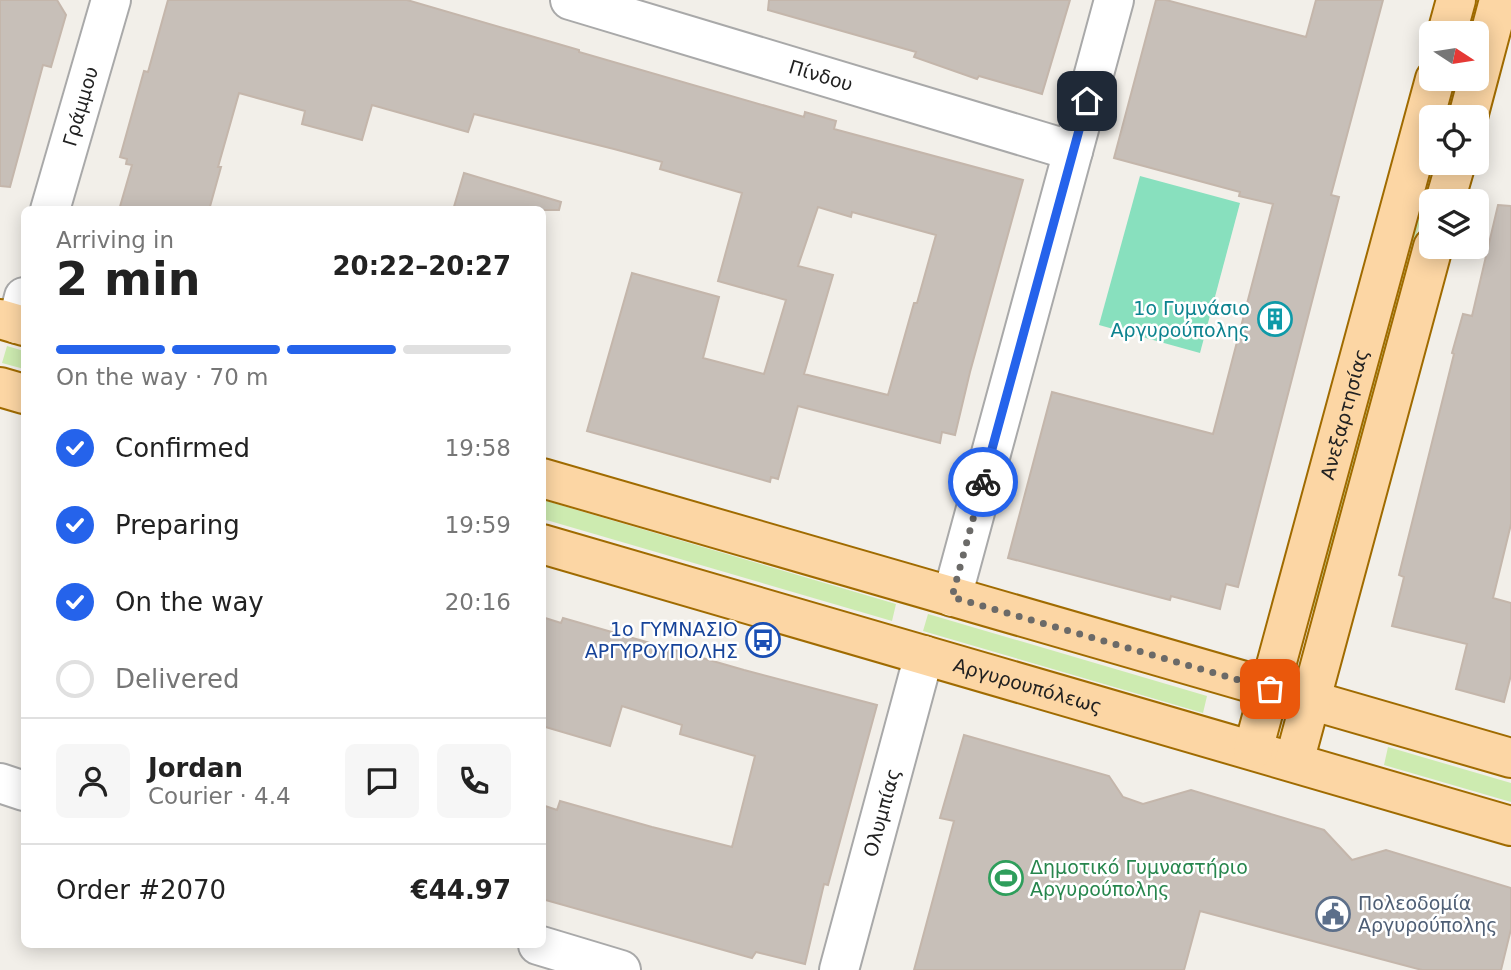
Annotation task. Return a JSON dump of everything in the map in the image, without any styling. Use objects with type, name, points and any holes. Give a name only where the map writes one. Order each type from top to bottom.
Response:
[{"type":"main road","points":[[1450,21],[1456,0]]},
{"type":"main road","points":[[1471,105],[1499,0]]},
{"type":"main road","name":"Ανεξαρτησίας","points":[[1253,751],[1431,91]]},
{"type":"main road","points":[[1294,762],[1430,259]]},
{"type":"main road","points":[[0,387],[21,393]]},
{"type":"main road","points":[[546,479],[1511,758]]},
{"type":"main road","name":"Αργυρουπόλεως","points":[[546,545],[1511,826]]},
{"type":"street","name":"Γράμμου","points":[[51,206],[111,0]]},
{"type":"street","name":"Πίνδου","points":[[570,0],[1073,151]]},
{"type":"street","points":[[952,597],[1114,0]]},
{"type":"street","name":"Ολυμπίας","points":[[839,970],[925,655]]},
{"type":"street","points":[[0,783],[21,790]]},
{"type":"street","points":[[546,947],[621,970]]},
{"type":"green space","points":[[1429,175],[1433,175],[1429,189],[1425,189]]},
{"type":"green space","points":[[1140,176],[1240,203],[1200,353],[1099,325]]},
{"type":"green space","points":[[1419,210],[1419,226],[1314,612],[1308,610]]},
{"type":"green space","points":[[7,346],[21,350],[21,368],[2,363]]},
{"type":"green space","points":[[546,501],[896,604],[892,621],[546,520]]},
{"type":"green space","points":[[928,614],[1207,696],[1203,713],[923,631]]},
{"type":"green space","points":[[1388,747],[1511,783],[1511,802],[1384,765]]},
{"type":"building","points":[[0,0],[57,0],[66,15],[51,67],[43,65],[10,187],[0,186]]},
{"type":"building","points":[[168,0],[407,0],[804,117],[805,112],[836,121],[834,129],[1023,180],[955,435],[942,432],[940,443],[798,406],[778,479],[771,477],[770,482],[587,431],[632,273],[719,297],[703,358],[764,374],[786,300],[718,281],[742,193],[660,169],[662,162],[474,114],[468,132],[372,105],[362,140],[302,124],[305,111],[239,93],[210,206],[120,206],[132,165],[126,164],[127,159],[120,157],[144,71],[148,72]],"holes":[[[818,207],[851,217],[852,212],[936,235],[888,395],[804,374],[833,275],[798,266]]]},
{"type":"building","points":[[769,0],[1070,0],[1042,94],[979,76],[977,79],[914,57],[916,52],[768,10]]},
{"type":"building","points":[[1156,0],[1166,0],[1306,37],[1316,0],[1383,0],[1331,195],[1339,197],[1238,587],[1226,584],[1220,609],[1171,596],[1170,600],[1008,558],[1052,392],[1213,434],[1273,204],[1239,196],[1240,192],[1114,158]]},
{"type":"building","points":[[464,173],[561,202],[559,210],[546,210],[546,206],[454,206]]},
{"type":"building","points":[[1498,205],[1511,206],[1511,524],[1493,598],[1511,603],[1511,675],[1504,702],[1456,689],[1467,644],[1392,626],[1404,577],[1399,575],[1454,354],[1452,353],[1463,314],[1472,316],[1485,259],[1489,259],[1489,243]]},
{"type":"building","points":[[546,618],[561,623],[563,618],[877,705],[828,885],[824,884],[805,964],[756,952],[752,958],[546,900],[546,806],[557,810],[560,801],[732,847],[755,756],[680,734],[682,725],[622,706],[610,746],[546,727]]},
{"type":"building","points":[[964,735],[1109,776],[1123,797],[1143,804],[1191,790],[1324,830],[1352,860],[1386,850],[1511,888],[1511,929],[1501,970],[1422,970],[1200,911],[1184,970],[914,970],[954,821],[940,818]]},
{"type":"way so far","points":[[983,482],[952,597],[1270,689]]},
{"type":"place","name":"1ο Γυμνάσιο Αργυρούπολης","points":[[1275,319]]},
{"type":"place","name":"1ο ΓΥΜΝΑΣΙΟ ΑΡΓΥΡΟΥΠΟΛΗΣ","points":[[763,640]]},
{"type":"place","name":"Δημοτικό Γυμναστήριο Αργυρούπολης","points":[[1006,878]]},
{"type":"place","name":"Πολεοδομία Αργυρούπολης","points":[[1333,914]]},
{"type":"route","points":[[983,482],[1087,101]]}]
